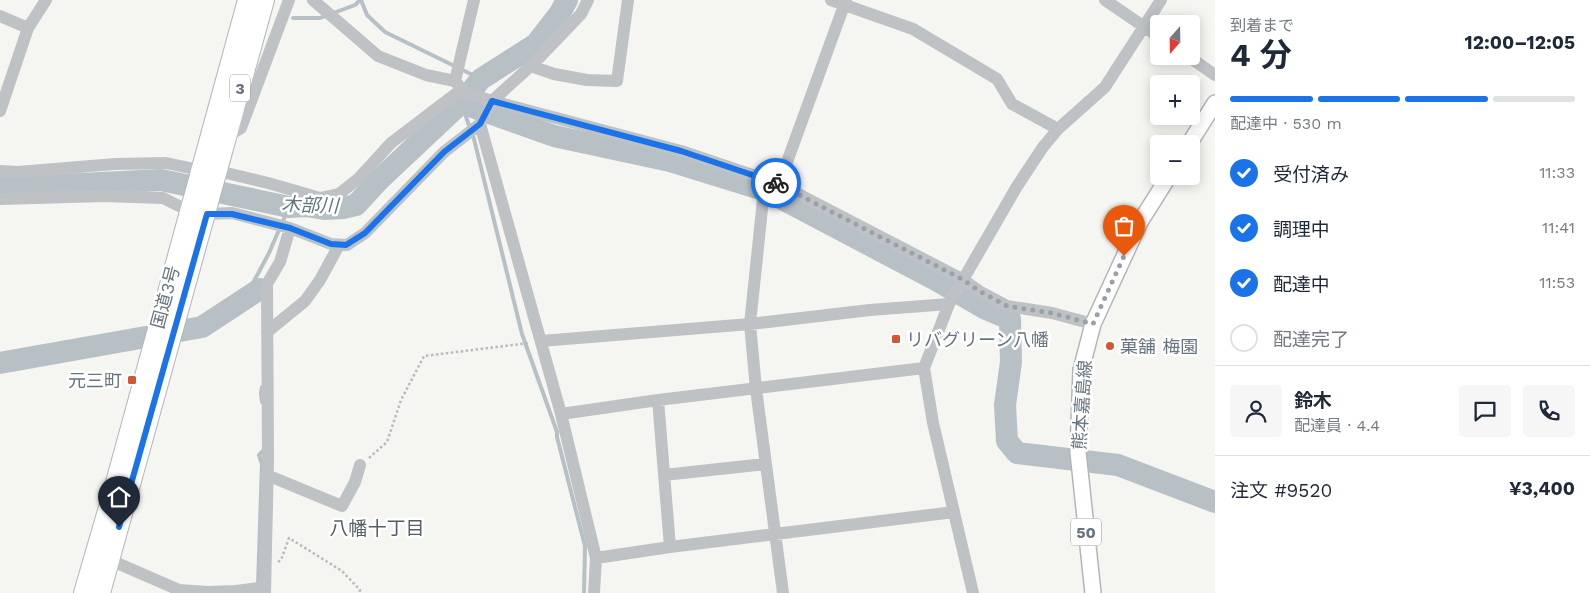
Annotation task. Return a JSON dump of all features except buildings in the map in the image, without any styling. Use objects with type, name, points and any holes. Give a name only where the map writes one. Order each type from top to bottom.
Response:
[{"type":"highway","name":"国道3号","points":[[83,593],[247,0]]},
{"type":"highway","name":"国道3号","points":[[101,593],[265,0]]},
{"type":"main road","points":[[1195,135],[1215,104]]},
{"type":"main road","name":"熊本嘉島線","points":[[1093,593],[1079,472],[1080,370],[1093,324],[1140,222],[1163,185]]},
{"type":"street","points":[[0,111],[28,28],[46,0]]},
{"type":"street","points":[[227,137],[241,128],[289,0]]},
{"type":"street","points":[[313,0],[378,56],[492,101],[681,151],[779,184],[960,283],[1007,306],[1052,313],[1093,324]]},
{"type":"street","points":[[217,174],[268,183],[320,198],[339,194],[358,179],[391,143],[460,88],[474,0]]},
{"type":"street","points":[[0,199],[104,196],[162,198],[189,208],[232,214],[290,228],[331,244],[346,245],[365,233],[444,152],[480,124],[492,101],[531,66],[581,14],[588,0]]},
{"type":"street","points":[[531,66],[554,74],[587,80],[617,81],[628,0]]},
{"type":"street","points":[[831,0],[845,2],[913,29],[997,79],[1012,104],[1058,129]]},
{"type":"street","points":[[1105,0],[1150,31]]},
{"type":"street","points":[[973,593],[932,422],[924,368],[949,304],[1016,188],[1058,129],[1105,86],[1161,0]]},
{"type":"street","points":[[779,184],[845,2]]},
{"type":"street","points":[[0,16],[28,28]]},
{"type":"street","points":[[1200,64],[1215,75]]},
{"type":"street","points":[[480,124],[561,414],[596,558],[594,593]]},
{"type":"street","points":[[0,170],[18,172],[115,164],[166,163],[199,170]]},
{"type":"street","points":[[764,190],[750,324],[765,464],[783,593]]},
{"type":"street","points":[[110,560],[179,590],[236,592],[265,590],[267,284],[280,262],[290,228]]},
{"type":"street","points":[[267,332],[305,301],[320,280],[339,245]]},
{"type":"street","points":[[541,341],[750,324],[870,310],[949,304]]},
{"type":"street","points":[[561,414],[658,400],[924,368]]},
{"type":"street","points":[[658,400],[670,547]]},
{"type":"street","points":[[664,475],[765,464]]},
{"type":"street","points":[[267,475],[342,506],[355,482],[360,465]]},
{"type":"street","points":[[596,558],[776,533],[954,512]]},
{"type":"path","points":[[360,465],[387,442],[401,400],[424,356],[541,341]]},
{"type":"path","points":[[266,568],[281,560],[289,538],[342,571],[360,590],[359,593]]},
{"type":"waterway","points":[[293,18],[320,18],[355,5],[360,0]]},
{"type":"waterway","points":[[361,0],[367,15],[385,32],[481,79]]},
{"type":"waterway","name":"木部川","points":[[0,188],[161,180],[289,207],[306,206],[324,209],[356,205],[379,180],[461,103],[481,79],[536,44],[560,13],[567,0]]},
{"type":"waterway","points":[[461,103],[474,139],[522,334],[557,432],[585,546],[584,593]]},
{"type":"waterway","points":[[461,103],[554,136],[670,161],[767,191],[936,280],[984,308],[1010,319],[1011,362],[1005,405],[1007,441],[1017,453],[1118,465],[1215,502]]},
{"type":"waterway","points":[[262,295],[260,289],[245,298],[269,253],[289,207]]},
{"type":"waterway","points":[[0,363],[202,327],[260,289]]},
{"type":"waterway","points":[[262,387],[262,402]]},
{"type":"waterway","points":[[258,586],[262,464],[259,455],[264,450]]},
{"type":"way so far","points":[[776,183],[962,279],[979,291],[1007,306],[1052,313],[1093,324],[1124,256]]},
{"type":"place","name":"リバグリーン八幡","points":[[896,339]]},
{"type":"place","name":"菓舗 梅園","points":[[1110,346]]},
{"type":"place","name":"元三町","points":[[132,380]]},
{"type":"district","name":"八幡十丁目","points":[[377,528]]},
{"type":"route","points":[[119,527],[207,214],[232,214],[290,228],[331,244],[346,245],[365,233],[444,152],[480,124],[492,101],[681,151],[776,183]]}]
